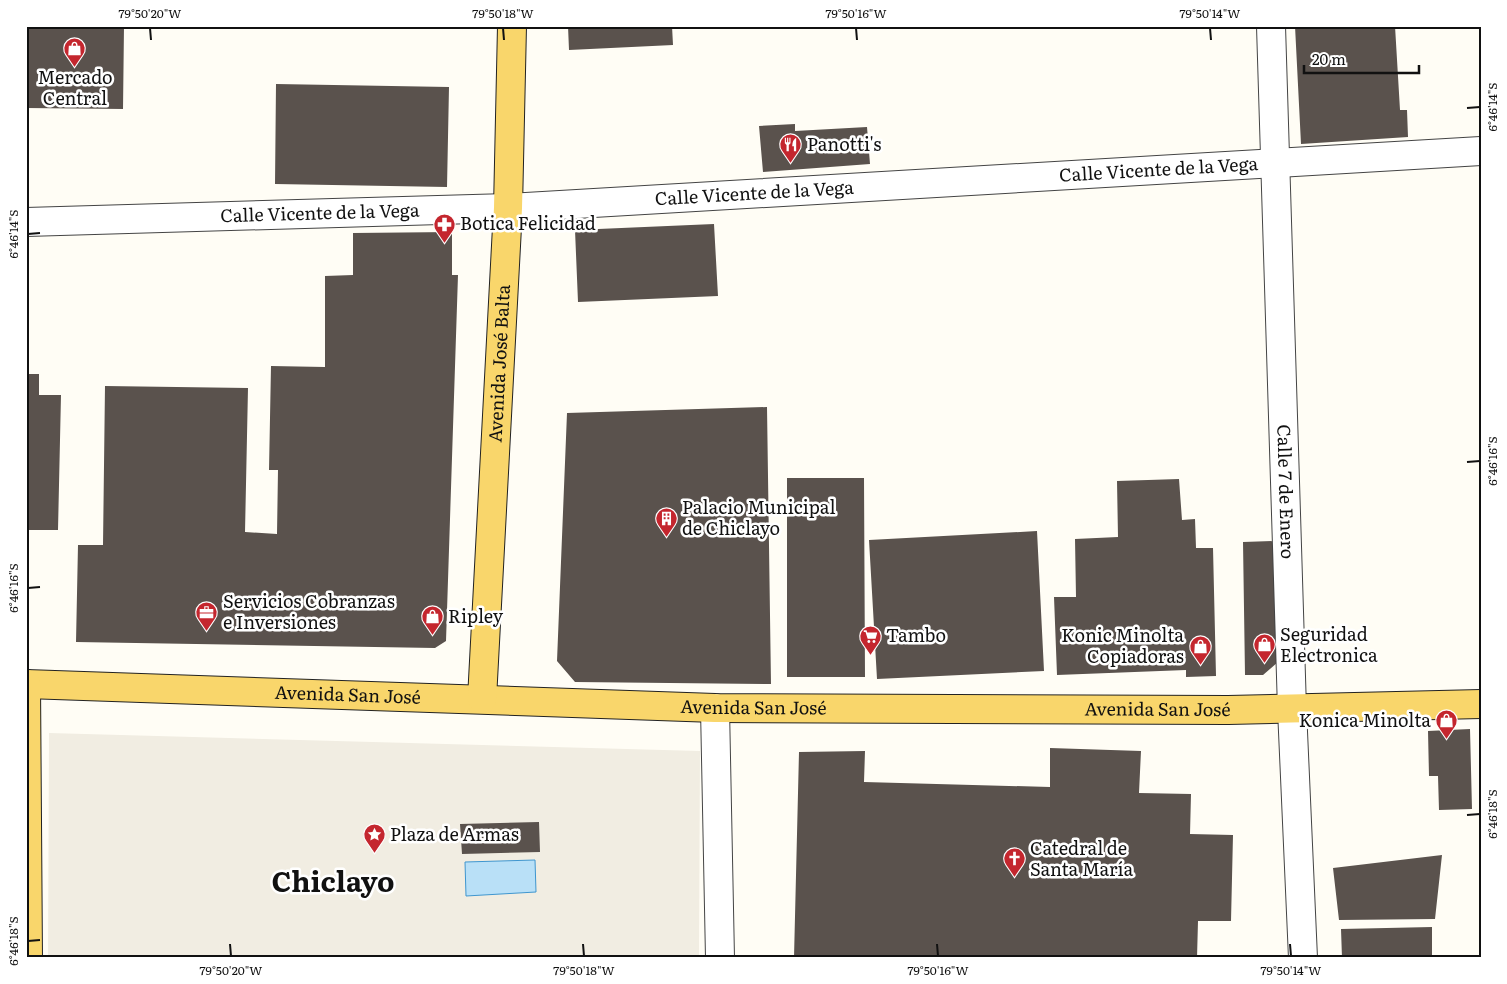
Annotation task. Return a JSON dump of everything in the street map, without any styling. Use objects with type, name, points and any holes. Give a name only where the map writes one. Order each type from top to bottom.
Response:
[{"type":"main road","name":"Avenida José Balta","points":[[482,699],[508,208],[512,26]]},
{"type":"main road","name":"Avenida San José","points":[[26,684],[715,708],[1208,710],[1481,704]]},
{"type":"main road","points":[[26,684],[28,958]]},
{"type":"street","name":"Calle 7 de Enero","points":[[1271,26],[1292,709],[1303,958]]},
{"type":"street","name":"Calle Vicente de la Vega","points":[[26,222],[508,208],[1481,151]]},
{"type":"street","points":[[715,708],[720,958]]},
{"type":"shaded area","name":"Plaza de Armas","points":[[49,733],[700,751],[699,958],[48,958]]},
{"type":"water","points":[[535,860],[536,892],[466,896],[465,862]]},
{"type":"building","name":"Mercado Central","points":[[26,26],[124,26],[123,109],[26,108]]},
{"type":"building","points":[[568,26],[672,26],[673,45],[569,50]]},
{"type":"building","points":[[1295,26],[1395,26],[1400,110],[1407,110],[1408,137],[1301,144]]},
{"type":"building","points":[[276,84],[449,87],[447,187],[275,184]]},
{"type":"building","points":[[795,124],[795,131],[867,127],[870,164],[763,172],[759,126]]},
{"type":"building","points":[[714,224],[718,296],[578,302],[575,230]]},
{"type":"building","points":[[452,232],[452,275],[458,275],[446,641],[435,648],[76,642],[78,545],[103,545],[105,386],[248,388],[245,532],[277,534],[278,470],[269,470],[271,366],[325,367],[325,276],[353,275],[353,233]]},
{"type":"building","points":[[26,374],[39,374],[39,395],[61,395],[58,530],[26,530]]},
{"type":"building","name":"Palacio Municipal de Chiclayo","points":[[767,407],[771,684],[575,682],[557,661],[567,413]]},
{"type":"building","points":[[787,478],[864,478],[865,677],[787,677]]},
{"type":"building","points":[[1179,479],[1182,520],[1195,519],[1196,548],[1213,548],[1216,676],[1186,677],[1186,670],[1057,675],[1054,597],[1076,597],[1075,539],[1118,537],[1117,481]]},
{"type":"building","points":[[1037,531],[1044,671],[877,679],[869,540]]},
{"type":"building","points":[[1275,541],[1278,662],[1263,675],[1245,675],[1243,542]]},
{"type":"building","points":[[1470,729],[1472,809],[1439,810],[1438,776],[1429,776],[1428,731]]},
{"type":"building","name":"Catedral de Santa María","points":[[1050,748],[1141,751],[1139,793],[1191,794],[1190,834],[1233,835],[1231,921],[1198,921],[1197,958],[794,958],[799,752],[865,751],[864,782],[1050,787]]},
{"type":"building","points":[[539,822],[540,852],[462,854],[460,824]]},
{"type":"building","points":[[1442,855],[1435,919],[1339,920],[1333,868]]},
{"type":"building","points":[[1432,927],[1432,958],[1342,958],[1341,929]]},
{"type":"place","name":"Mercado Central","points":[[75,67]]},
{"type":"place","name":"Panotti's","points":[[791,164]]},
{"type":"place","name":"Botica Felicidad","points":[[444,243]]},
{"type":"place","name":"Palacio Municipal de Chiclayo","points":[[666,537]]},
{"type":"place","name":"Servicios Cobranzas e Inversiones","points":[[207,631]]},
{"type":"place","name":"Ripley","points":[[432,636]]},
{"type":"place","name":"Tambo","points":[[870,655]]},
{"type":"place","name":"Seguridad Electronica","points":[[1264,664]]},
{"type":"place","name":"Konic Minolta Copiadoras","points":[[1200,665]]},
{"type":"place","name":"Konica Minolta","points":[[1447,740]]},
{"type":"place","name":"Plaza de Armas","points":[[374,854]]},
{"type":"place","name":"Catedral de Santa María","points":[[1014,878]]},
{"type":"district","name":"Chiclayo","points":[[333,882]]}]
